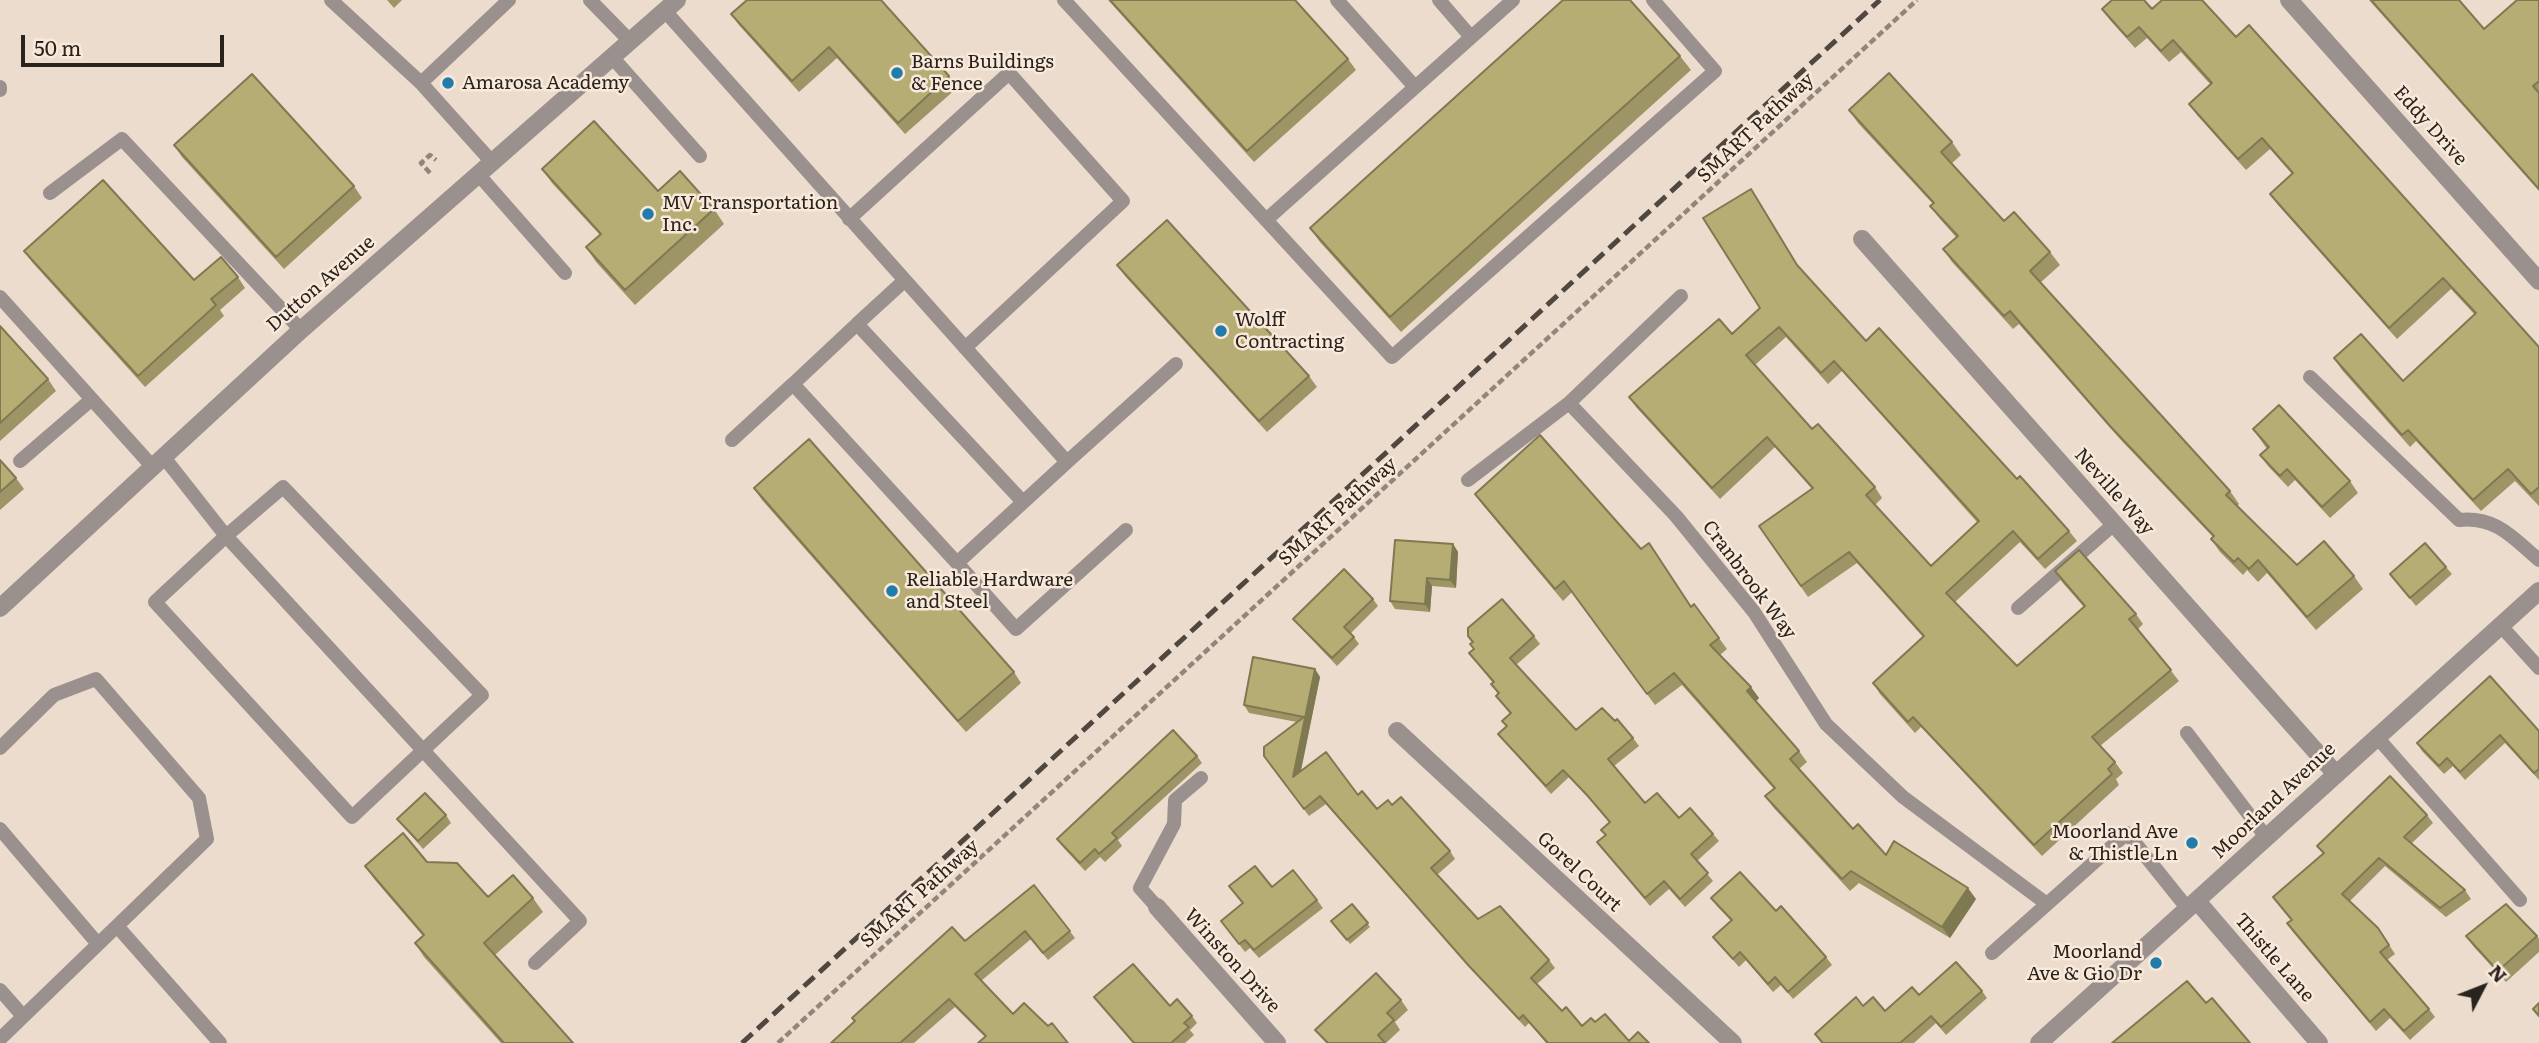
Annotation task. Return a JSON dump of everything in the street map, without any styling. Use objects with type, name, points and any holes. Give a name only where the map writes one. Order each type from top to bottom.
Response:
[{"type":"street","name":"Eddy Drive","points":[[2289,0],[2539,281]]},
{"type":"street","name":"Dutton Avenue","points":[[0,608],[157,460],[301,330],[671,6]]},
{"type":"street","name":"Neville Way","points":[[1862,239],[2335,773]]},
{"type":"street","name":"Moorland Avenue","points":[[2044,1042],[2335,773],[2539,592]]},
{"type":"street","name":"Gorel Court","points":[[1397,731],[1733,1043]]},
{"type":"street","name":"Thistle Lane","points":[[2192,905],[2319,1043]]},
{"type":"street","name":"Winston Drive","points":[[1157,907],[1277,1043]]},
{"type":"lane","points":[[331,0],[421,83],[491,161]]},
{"type":"lane","points":[[421,83],[509,0]]},
{"type":"lane","points":[[590,0],[629,40]]},
{"type":"lane","points":[[1064,0],[1392,357],[1715,71],[1653,0]]},
{"type":"lane","points":[[1337,0],[1415,87]]},
{"type":"lane","points":[[1439,0],[1471,37]]},
{"type":"lane","points":[[1266,220],[1513,0]]},
{"type":"lane","points":[[671,6],[849,219],[1067,462]]},
{"type":"lane","points":[[612,57],[700,156]]},
{"type":"lane","points":[[849,219],[1009,73],[1123,201],[965,348]]},
{"type":"lane","points":[[50,193],[122,139],[301,330]]},
{"type":"lane","points":[[478,174],[565,273]]},
{"type":"lane","points":[[732,440],[904,281]]},
{"type":"lane","points":[[1468,480],[1569,403],[1681,296]]},
{"type":"lane","points":[[0,297],[92,399],[157,460],[580,921],[535,964]]},
{"type":"lane","points":[[857,324],[1023,502]]},
{"type":"lane","points":[[957,563],[1176,364]]},
{"type":"lane","points":[[2310,377],[2459,520],[2477,518],[2505,530],[2539,560]]},
{"type":"lane","points":[[793,384],[1016,629],[1126,530]]},
{"type":"lane","points":[[20,461],[92,399]]},
{"type":"lane","name":"Cranbrook Way","points":[[1569,403],[1676,516],[1754,612],[1826,724],[1903,797],[2047,904]]},
{"type":"lane","points":[[283,487],[482,695],[352,817],[155,602],[226,536],[283,487]]},
{"type":"lane","points":[[2018,608],[2114,524]]},
{"type":"lane","points":[[2501,626],[2539,668]]},
{"type":"lane","points":[[0,748],[54,695],[96,679],[199,798],[207,838],[0,1039]]},
{"type":"lane","points":[[2187,733],[2266,837]]},
{"type":"lane","points":[[2376,736],[2520,901]]},
{"type":"lane","points":[[1157,907],[1140,888],[1174,824],[1175,800],[1201,778]]},
{"type":"lane","points":[[0,829],[99,944]]},
{"type":"lane","points":[[1992,953],[2127,833],[2192,905]]},
{"type":"lane","points":[[117,926],[220,1043]]},
{"type":"lane","points":[[0,990],[23,1016]]},
{"type":"path","name":"SMART Pathway","points":[[778,1043],[1917,0]]},
{"type":"path","points":[[430,173],[421,163],[430,155],[436,160]]},
{"type":"building","name":"Barns Buildings & Fence","points":[[747,0],[881,0],[949,76],[898,123],[829,47],[792,81],[731,14]]},
{"type":"building","points":[[1110,0],[1295,0],[1348,59],[1247,151]]},
{"type":"building","points":[[1563,0],[1630,0],[1680,56],[1390,317],[1310,228]]},
{"type":"building","points":[[2112,0],[2144,0],[2152,9],[2162,0],[2202,0],[2236,37],[2249,25],[2539,347],[2539,487],[2531,494],[2508,469],[2473,500],[2408,430],[2402,435],[2334,358],[2361,334],[2403,381],[2476,313],[2443,278],[2389,328],[2270,194],[2293,173],[2262,138],[2238,159],[2189,104],[2212,83],[2173,40],[2161,51],[2139,27],[2127,37],[2102,9]]},
{"type":"building","points":[[2371,0],[2459,0],[2484,29],[2517,0],[2539,0],[2539,81],[2533,86],[2539,93],[2539,189]]},
{"type":"building","points":[[1889,73],[1952,142],[1941,152],[2004,221],[2014,212],[2050,252],[2030,271],[2230,491],[2226,495],[2297,565],[2324,541],[2354,576],[2307,617],[2258,560],[2249,569],[2238,558],[2234,562],[2211,539],[2214,536],[2110,426],[2010,311],[2004,316],[1943,249],[1958,236],[1930,206],[1934,203],[1849,110]]},
{"type":"building","points":[[252,74],[354,186],[276,257],[174,145]]},
{"type":"building","name":"MV Transportation Inc.","points":[[594,121],[658,191],[680,171],[714,209],[625,290],[586,247],[601,234],[542,169]]},
{"type":"building","points":[[103,180],[194,280],[221,257],[238,277],[211,299],[216,305],[138,376],[24,251]]},
{"type":"building","points":[[1751,189],[1797,265],[1866,341],[1879,328],[2017,479],[2020,476],[2069,531],[2038,559],[2013,531],[1946,593],[2017,666],[2085,606],[2055,571],[2079,550],[2136,614],[2129,619],[2171,670],[2092,737],[2115,762],[2108,769],[2112,774],[2034,845],[1913,717],[1908,722],[1873,683],[1924,636],[1849,552],[1801,586],[1759,526],[1813,488],[1767,437],[1712,488],[1629,397],[1719,319],[1732,334],[1760,308],[1703,218]],"holes":[[[1779,327],[1821,373],[1834,361],[1979,521],[1931,566],[1866,495],[1875,487],[1818,424],[1812,429],[1746,355]]]},
{"type":"building","name":"Wolff Contracting","points":[[1167,220],[1309,376],[1259,421],[1117,265]]},
{"type":"building","points":[[0,326],[48,379],[0,423]]},
{"type":"building","points":[[2279,405],[2350,481],[2322,507],[2287,469],[2280,476],[2260,455],[2269,447],[2253,429]]},
{"type":"building","points":[[1540,435],[1641,549],[1649,543],[1691,607],[1694,604],[1719,638],[1710,645],[1751,687],[1747,691],[1799,751],[1790,759],[1853,829],[1858,824],[1886,855],[1894,841],[1968,888],[1942,927],[1851,871],[1842,879],[1765,796],[1775,788],[1674,673],[1647,694],[1564,581],[1555,589],[1475,494]]},
{"type":"building","name":"Reliable Hardware and Steel","points":[[809,439],[1014,672],[958,721],[754,488]]},
{"type":"building","points":[[0,460],[16,478],[0,492]]},
{"type":"building","points":[[1395,540],[1453,544],[1450,580],[1427,578],[1425,604],[1390,601]]},
{"type":"building","points":[[2425,543],[2446,567],[2410,598],[2390,574]]},
{"type":"building","points":[[1344,569],[1373,599],[1344,627],[1354,637],[1332,658],[1293,619]]},
{"type":"building","points":[[1502,599],[1534,636],[1510,658],[1576,730],[1602,708],[1615,721],[1617,719],[1633,738],[1608,759],[1645,803],[1657,793],[1679,818],[1690,808],[1713,834],[1691,854],[1708,873],[1680,899],[1664,881],[1645,898],[1597,842],[1606,835],[1601,830],[1610,822],[1587,795],[1563,770],[1546,786],[1498,734],[1507,726],[1502,721],[1511,713],[1496,696],[1499,693],[1491,684],[1494,682],[1469,653],[1474,649],[1470,644],[1473,642],[1468,636],[1468,628]]},
{"type":"building","points":[[1253,657],[1315,669],[1293,777],[1326,752],[1358,795],[1362,791],[1377,809],[1388,800],[1392,805],[1401,797],[1450,851],[1431,868],[1478,919],[1500,906],[1549,960],[1531,978],[1562,1011],[1566,1007],[1582,1026],[1591,1018],[1595,1022],[1605,1014],[1629,1041],[1638,1032],[1649,1043],[1548,1043],[1523,1015],[1519,1019],[1320,796],[1304,809],[1264,756],[1264,747],[1304,717],[1244,705]]},
{"type":"building","points":[[2490,676],[2539,731],[2539,769],[2534,773],[2500,735],[2460,772],[2447,758],[2439,766],[2417,743]]},
{"type":"building","points":[[1173,730],[1197,756],[1112,833],[1117,838],[1099,854],[1095,849],[1080,863],[1057,839]]},
{"type":"building","points":[[2390,776],[2427,815],[2404,837],[2465,890],[2440,908],[2379,858],[2342,894],[2378,928],[2389,945],[2380,952],[2429,1009],[2404,1031],[2384,1009],[2370,1022],[2287,923],[2292,920],[2273,897],[2324,853],[2317,846]]},
{"type":"building","points":[[425,793],[446,815],[418,841],[397,819]]},
{"type":"building","points":[[403,833],[427,862],[457,863],[488,897],[513,875],[533,898],[484,943],[573,1043],[504,1043],[415,943],[424,935],[365,866]]},
{"type":"building","points":[[1255,866],[1272,887],[1293,870],[1317,900],[1254,950],[1245,940],[1239,944],[1221,921],[1243,903],[1229,886]]},
{"type":"building","points":[[1740,872],[1776,911],[1781,906],[1826,957],[1788,992],[1775,977],[1768,984],[1740,952],[1733,959],[1713,937],[1732,920],[1711,898]]},
{"type":"building","points":[[1034,885],[1070,931],[1043,953],[1025,931],[975,974],[1013,1014],[1024,1003],[1048,1026],[1052,1023],[1068,1043],[978,1043],[986,1036],[949,999],[900,1043],[831,1043],[855,1021],[852,1018],[952,927],[965,941]]},
{"type":"building","points":[[1352,904],[1368,923],[1347,940],[1331,921]]},
{"type":"building","points":[[2506,904],[2537,936],[2498,971],[2466,936]]},
{"type":"building","points":[[1956,962],[1982,991],[1941,1027],[1931,1016],[1900,1043],[1823,1043],[1815,1034],[1856,997],[1863,1006],[1873,997],[1885,1011],[1912,987],[1919,995]]},
{"type":"building","points":[[1133,964],[1170,1006],[1177,999],[1192,1016],[1184,1023],[1189,1027],[1171,1043],[1134,1043],[1094,997]]},
{"type":"building","points":[[1376,973],[1401,1000],[1387,1013],[1394,1020],[1378,1035],[1385,1043],[1328,1043],[1315,1030]]},
{"type":"building","points":[[2187,981],[2206,1003],[2212,998],[2250,1043],[2112,1043]]},
{"type":"building","points":[[2539,1003],[2539,1016],[2533,1009]]},
{"type":"railway","points":[[742,1043],[1880,0]]},
{"type":"place","name":"Barns Buildings & Fence","points":[[897,73]]},
{"type":"place","name":"Amarosa Academy","points":[[448,83]]},
{"type":"place","name":"MV Transportation Inc.","points":[[648,214]]},
{"type":"place","name":"Wolff Contracting","points":[[1221,331]]},
{"type":"place","name":"Reliable Hardware and Steel","points":[[892,591]]},
{"type":"place","name":"Moorland Ave & Thistle Ln","points":[[2192,843]]},
{"type":"place","name":"Moorland Ave & Gio Dr","points":[[2156,963]]}]
